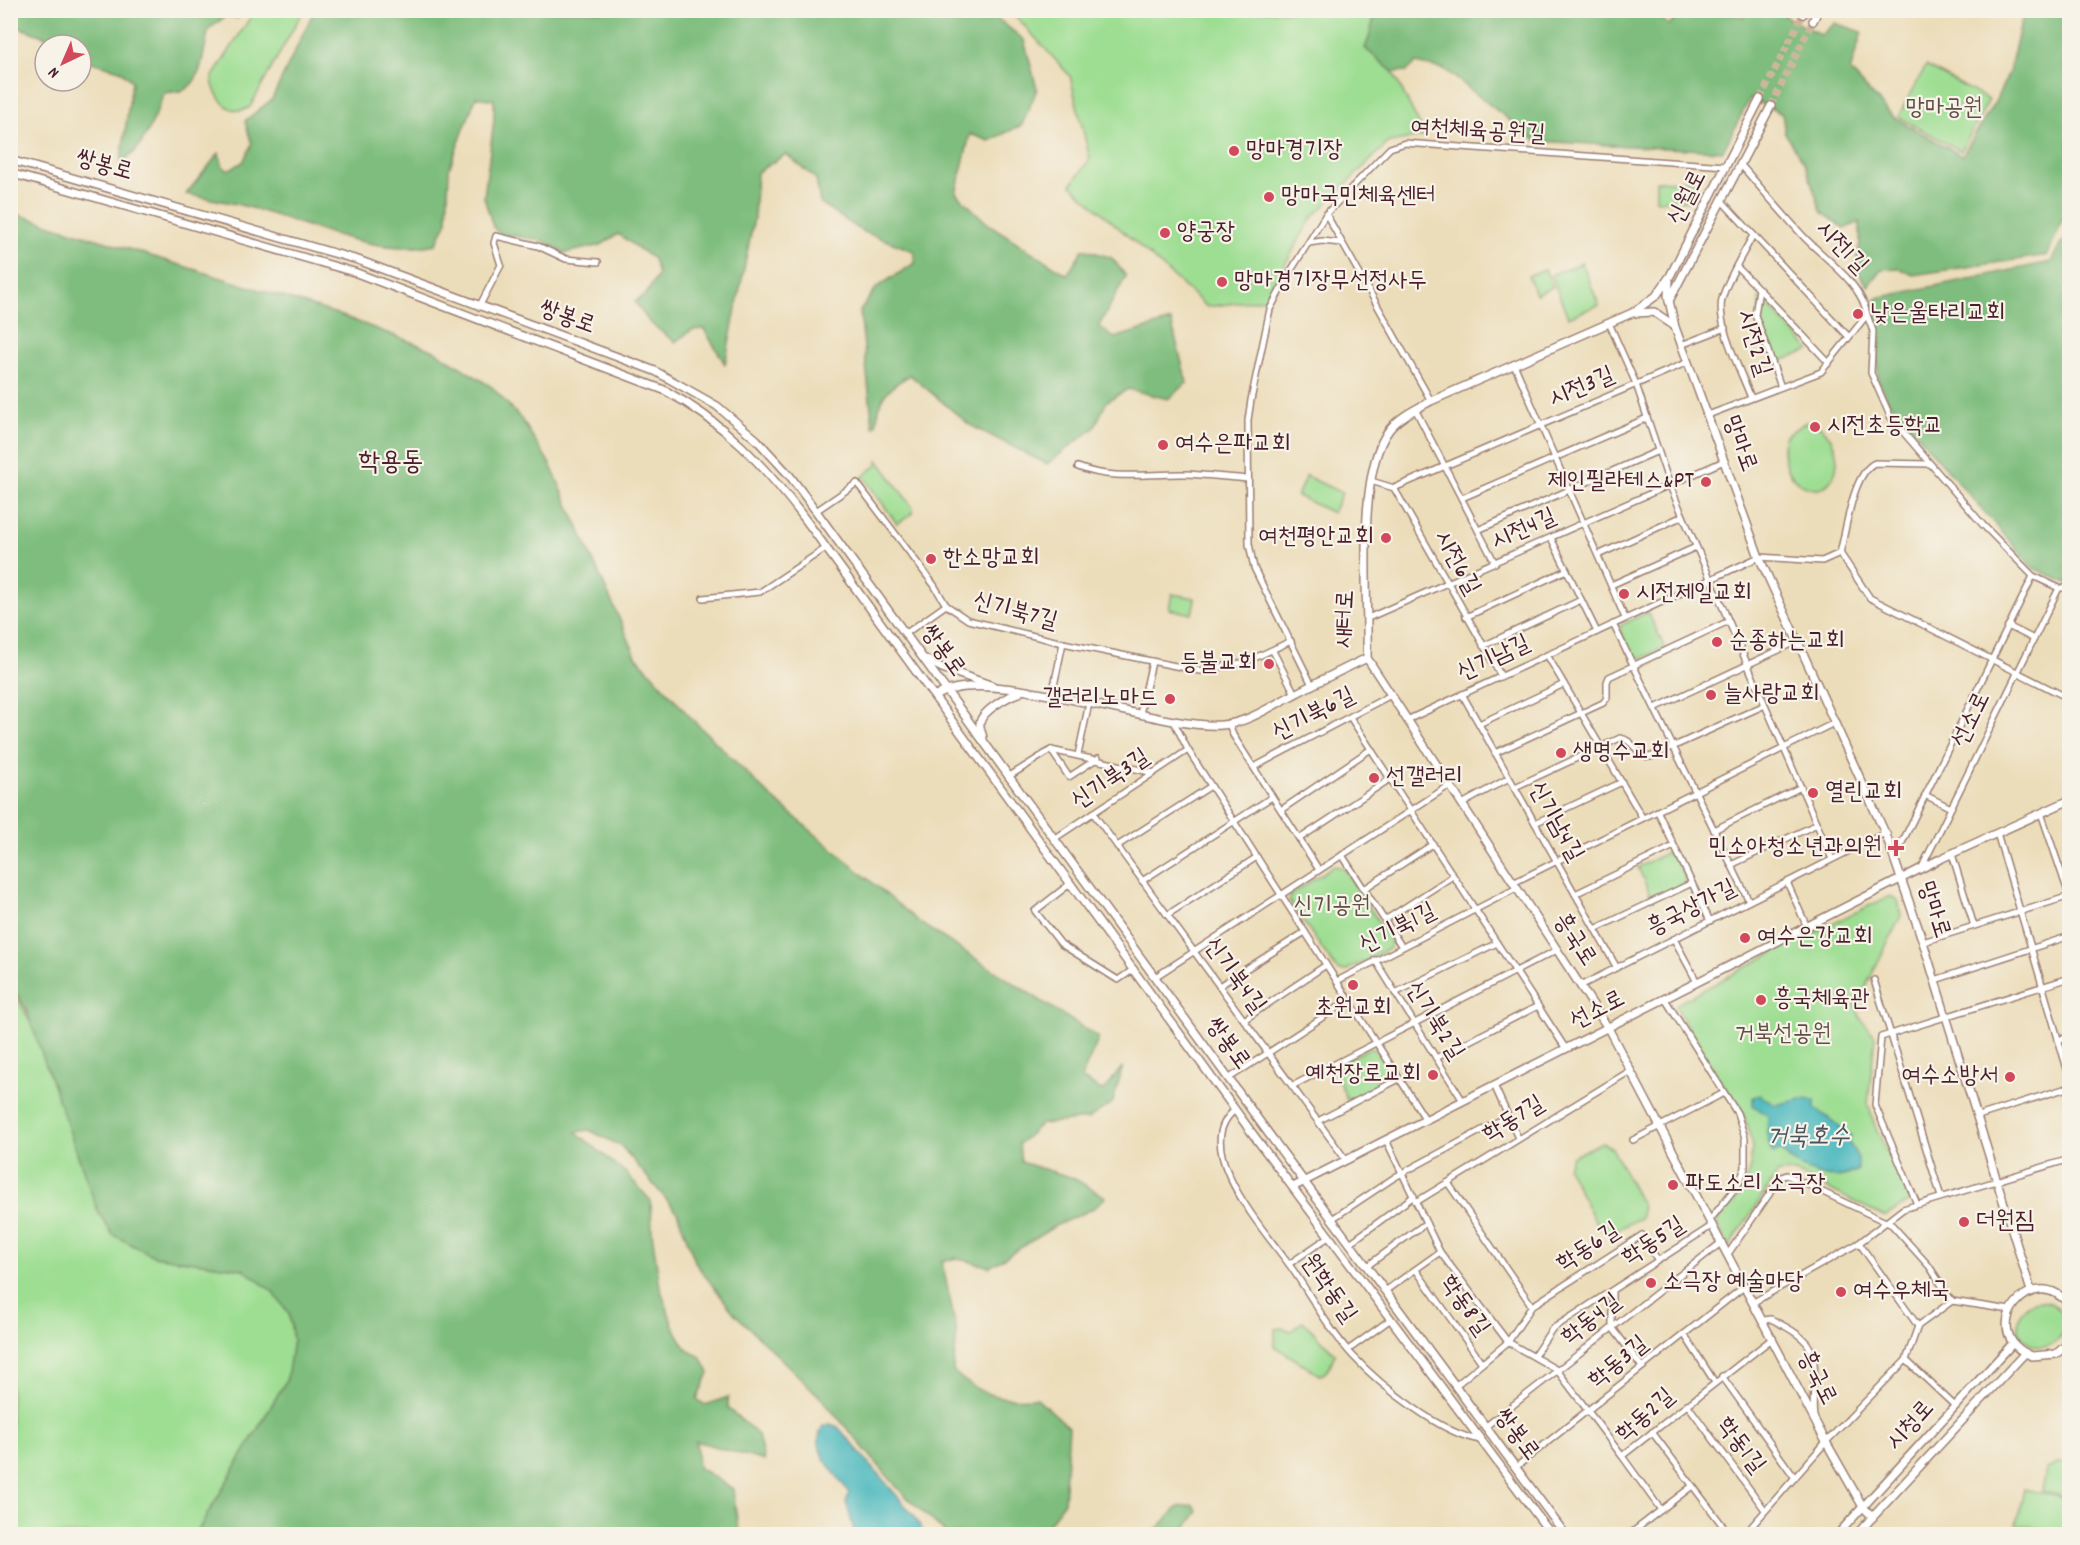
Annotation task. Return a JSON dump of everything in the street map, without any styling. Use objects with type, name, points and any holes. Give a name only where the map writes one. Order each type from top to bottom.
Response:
[{"type":"street","points":[[1813,21],[1818,10]]},
{"type":"street","points":[[10,46],[12,57]]},
{"type":"street","name":"신월로","points":[[1632,313],[1656,296],[1670,276],[1760,99]]},
{"type":"street","name":"신월로","points":[[1669,301],[1771,106]]},
{"type":"street","name":"여천체육공원길","points":[[1312,685],[1254,568],[1247,520],[1248,420],[1267,322],[1277,296],[1326,213],[1390,148],[1405,143],[1726,166]]},
{"type":"street","name":"쌍봉로","points":[[10,160],[358,260],[478,307],[655,371],[717,406],[757,440],[790,476],[816,511],[1228,1079],[1565,1534]]},
{"type":"street","name":"시전1길","points":[[1740,164],[1804,236],[1848,280],[1860,296],[1873,331],[1871,373],[1891,418],[1983,525],[2033,576]]},
{"type":"street","name":"쌍봉로","points":[[10,173],[354,272],[649,383],[695,407],[737,440],[760,462],[805,519],[1235,1110],[1551,1534]]},
{"type":"street","points":[[1721,200],[1848,336]]},
{"type":"street","points":[[1326,213],[1431,401]]},
{"type":"street","name":"시전2길","points":[[1751,398],[1725,328],[1722,300],[1753,235]]},
{"type":"street","points":[[478,307],[501,265],[494,243],[496,236],[538,246],[566,259],[598,262]]},
{"type":"street","points":[[1308,243],[1341,243]]},
{"type":"street","name":"시전2길","points":[[1737,267],[1758,289],[1755,315],[1781,387]]},
{"type":"street","name":"망마로","points":[[1670,276],[1669,301],[1675,327],[1759,556],[1836,722],[1895,857],[2031,1291]]},
{"type":"street","points":[[1758,289],[1829,363]]},
{"type":"street","points":[[1632,313],[1658,313],[1675,327]]},
{"type":"street","name":"새터로","points":[[945,689],[998,688],[1052,695],[1203,725],[1229,724],[1249,718],[1367,658],[1367,507],[1376,456],[1384,438],[1396,423],[1431,401],[1632,313]]},
{"type":"street","points":[[1708,415],[1821,372],[1867,315]]},
{"type":"street","name":"시전3길","points":[[1609,323],[1636,384],[1670,486],[1832,859]]},
{"type":"street","points":[[1682,345],[1725,328]]},
{"type":"street","points":[[1636,384],[1688,362]]},
{"type":"street","name":"시전4길","points":[[1514,364],[1625,618]]},
{"type":"street","name":"시전3길","points":[[1541,425],[1636,384]]},
{"type":"street","points":[[1415,410],[1495,562]]},
{"type":"street","points":[[1461,498],[1647,418]]},
{"type":"street","points":[[1371,481],[1394,488],[1541,425]]},
{"type":"street","points":[[1569,490],[1658,451]]},
{"type":"street","points":[[1584,523],[1725,461]]},
{"type":"street","points":[[1930,464],[1875,463],[1868,467],[1857,485],[1840,553],[1870,598],[2070,699]]},
{"type":"street","points":[[1078,467],[1094,472],[1136,477],[1187,474],[1248,478]]},
{"type":"street","name":"신기북7길","points":[[816,511],[857,483],[934,585],[946,605],[968,620],[1063,643],[1200,671],[1238,664],[1273,651],[1291,641]]},
{"type":"street","name":"시전6길","points":[[1394,488],[1446,584],[1501,676]]},
{"type":"street","name":"시전4길","points":[[1478,530],[1569,490]]},
{"type":"street","points":[[805,519],[816,511]]},
{"type":"street","points":[[1598,555],[1683,516]]},
{"type":"street","name":"시전4길","points":[[1368,618],[1584,523]]},
{"type":"street","points":[[1551,538],[1597,632]]},
{"type":"street","points":[[1611,585],[1696,547]]},
{"type":"street","points":[[703,598],[760,592],[826,548]]},
{"type":"street","points":[[1759,556],[1822,561],[1840,553]]},
{"type":"street","name":"신기남길","points":[[1407,720],[1759,556]]},
{"type":"street","points":[[1466,617],[1567,570]]},
{"type":"street","points":[[1895,857],[2033,576],[2059,588],[2066,586],[2070,588]]},
{"type":"street","name":"선소로","points":[[1921,869],[2059,588]]},
{"type":"street","points":[[1483,646],[1581,600]]},
{"type":"street","points":[[905,634],[946,605]]},
{"type":"street","points":[[1495,753],[1582,714],[1606,700],[1608,678],[1729,621]]},
{"type":"street","points":[[1613,624],[1749,901]]},
{"type":"street","points":[[2008,626],[2034,639]]},
{"type":"street","points":[[1654,708],[1798,641]]},
{"type":"street","points":[[912,643],[922,657],[932,663],[998,688]]},
{"type":"street","points":[[1052,695],[1063,643]]},
{"type":"street","points":[[1273,651],[1295,694]]},
{"type":"street","points":[[1547,655],[1642,817]]},
{"type":"street","name":"흥국로","points":[[1367,658],[1608,1028],[1764,1320],[1826,1442],[1863,1507],[1873,1517]]},
{"type":"street","points":[[1140,714],[1152,662]]},
{"type":"street","points":[[1479,724],[1564,684]]},
{"type":"street","points":[[935,697],[945,689]]},
{"type":"street","points":[[984,743],[980,726],[982,718],[1007,697],[1026,692]]},
{"type":"street","name":"신기남4길","points":[[1462,694],[1617,968]]},
{"type":"street","name":"신기북6길","points":[[1254,767],[1391,695]]},
{"type":"street","points":[[1078,755],[1089,703]]},
{"type":"street","points":[[1515,787],[1624,738],[1646,757],[1674,748],[1766,705]]},
{"type":"street","name":"신기북1길","points":[[1350,717],[1566,1049]]},
{"type":"street","points":[[1173,720],[1188,750],[1426,1120]]},
{"type":"street","name":"신기북1길","points":[[1337,981],[1475,910],[1556,861],[1836,722]]},
{"type":"street","name":"신기북6길","points":[[1229,724],[1319,870]]},
{"type":"street","points":[[1281,810],[1371,749]]},
{"type":"street","points":[[1051,750],[1069,777],[1098,759]]},
{"type":"street","points":[[1008,777],[1051,750],[1154,772]]},
{"type":"street","name":"신기북3길","points":[[1054,839],[1188,750]]},
{"type":"street","points":[[1299,839],[1390,778]]},
{"type":"street","points":[[1462,804],[1509,778]]},
{"type":"street","points":[[1534,823],[1622,782]]},
{"type":"street","points":[[1155,977],[1450,785]]},
{"type":"street","points":[[1117,846],[1211,786]]},
{"type":"street","points":[[1714,830],[1801,787]]},
{"type":"street","points":[[1925,795],[1951,808]]},
{"type":"street","points":[[1142,881],[1272,796]]},
{"type":"street","name":"선소로","points":[[1293,1187],[1921,869],[2070,800]]},
{"type":"street","points":[[1658,812],[1710,921]]},
{"type":"street","name":"신기북4길","points":[[1093,813],[1346,1160]]},
{"type":"street","points":[[1923,942],[2069,897],[2041,813]]},
{"type":"street","points":[[1731,865],[1817,824]]},
{"type":"street","points":[[1997,833],[2070,1078]]},
{"type":"street","name":"흥국상가길","points":[[1580,986],[1885,834]]},
{"type":"street","points":[[1364,889],[1433,844]]},
{"type":"street","points":[[1575,894],[1674,846]]},
{"type":"street","points":[[1952,854],[1974,926]]},
{"type":"street","points":[[1342,855],[1402,947]]},
{"type":"street","points":[[1167,915],[1257,857]]},
{"type":"street","name":"신기북1길","points":[[1385,920],[1453,876]]},
{"type":"street","points":[[1786,882],[1807,927]]},
{"type":"street","points":[[1071,883],[1035,911],[1061,944],[1118,980],[1134,969]]},
{"type":"street","points":[[1595,929],[1692,884]]},
{"type":"street","points":[[1219,986],[1305,932]]},
{"type":"street","points":[[1935,980],[2070,936]]},
{"type":"street","points":[[1674,939],[1697,982]]},
{"type":"street","points":[[1395,993],[1497,943]]},
{"type":"street","points":[[1292,1086],[1557,950]]},
{"type":"street","name":"신기북2길","points":[[1375,960],[1463,1101]]},
{"type":"street","points":[[1244,1020],[1326,965]]},
{"type":"street","points":[[1917,1204],[1875,1105],[1881,1037],[2070,978]]},
{"type":"street","points":[[1874,980],[1941,1197]]},
{"type":"street","points":[[1665,999],[1722,1094],[1737,1113],[1746,1153],[1739,1183],[1711,1222]]},
{"type":"street","points":[[1228,1079],[1349,1000]]},
{"type":"street","points":[[1436,1058],[1538,1006]]},
{"type":"street","points":[[2058,1040],[2070,1036]]},
{"type":"street","name":"학동7길","points":[[1415,1199],[1448,1183],[1630,1071]]},
{"type":"street","points":[[1318,1121],[1400,1079]]},
{"type":"street","points":[[1494,1085],[1518,1138]]},
{"type":"street","points":[[1978,1116],[2070,1087]]},
{"type":"street","points":[[1633,1140],[1722,1094]]},
{"type":"street","name":"원학동길","points":[[1235,1110],[1223,1120],[1219,1132],[1233,1186],[1348,1350],[1436,1424],[1459,1435],[1481,1440]]},
{"type":"street","points":[[1332,1219],[1402,1173],[1508,1116]]},
{"type":"street","name":"학동8길","points":[[1386,1140],[1440,1252],[1508,1342],[1557,1371],[1622,1456]]},
{"type":"street","points":[[1754,1302],[1859,1243],[1884,1222],[1917,1204],[2070,1159]]},
{"type":"street","points":[[1728,1254],[1780,1177],[1787,1175],[1892,1225],[1929,1266],[1952,1301]]},
{"type":"street","points":[[1448,1183],[1532,1306]]},
{"type":"street","points":[[1350,1243],[1415,1199]]},
{"type":"street","name":"학동5길","points":[[1534,1356],[1552,1329],[1612,1291],[1711,1222]]},
{"type":"street","points":[[1366,1266],[1426,1223]]},
{"type":"street","name":"학동6길","points":[[1508,1342],[1532,1306],[1642,1235],[1657,1259]]},
{"type":"street","points":[[1289,1264],[1330,1236]]},
{"type":"street","name":"학동4길","points":[[1485,1427],[1722,1242]]},
{"type":"street","points":[[1859,1243],[1918,1326]]},
{"type":"street","name":"학동8길","points":[[1385,1291],[1440,1252]]},
{"type":"street","name":"학동8길","points":[[1416,1270],[1482,1363]]},
{"type":"street","name":"학동3길","points":[[1516,1467],[1745,1286]]},
{"type":"street","points":[[1612,1291],[1612,1327],[1642,1367]]},
{"type":"street","points":[[2069,1344],[2048,1357],[2025,1353],[2013,1343],[2007,1327],[2010,1310],[2019,1298],[2031,1291],[2053,1292],[2070,1306]]},
{"type":"street","points":[[1955,1406],[1906,1360],[1918,1326],[1952,1301],[2010,1310]]},
{"type":"street","points":[[1348,1350],[1391,1319]]},
{"type":"street","points":[[1764,1320],[1771,1319],[1800,1336],[1810,1347],[1814,1369],[1811,1400],[1815,1418]]},
{"type":"street","points":[[1684,1334],[1714,1381]]},
{"type":"street","name":"학동2길","points":[[1660,1510],[1622,1456],[1714,1381],[1773,1338]]},
{"type":"street","name":"학동8길","points":[[1455,1386],[1508,1342]]},
{"type":"street","name":"시청로","points":[[1838,1534],[2013,1343]]},
{"type":"street","name":"시청로","points":[[1857,1534],[2025,1353]]},
{"type":"street","name":"학동1길","points":[[1745,1534],[1826,1442],[1906,1360]]},
{"type":"street","name":"학동1길","points":[[1722,1376],[1795,1478]]},
{"type":"street","name":"학동1길","points":[[1687,1404],[1765,1510]]},
{"type":"street","points":[[1652,1432],[1691,1487],[1729,1534]]},
{"type":"street","points":[[1630,1534],[1691,1487]]},
{"type":"green space","points":[[11,10],[244,10],[238,18],[226,16],[209,29],[202,63],[191,85],[184,90],[164,93],[142,142],[129,157],[121,161],[132,81],[120,70],[93,62],[93,33],[35,33],[18,27],[11,17]]},
{"type":"green space","points":[[255,10],[303,11],[250,107],[236,110],[229,108],[219,98],[212,78]]},
{"type":"green space","points":[[314,11],[988,11],[1024,40],[1037,89],[1022,125],[989,141],[970,134],[956,193],[987,223],[1067,275],[1083,249],[1112,258],[1126,276],[1099,326],[1114,338],[1171,321],[1187,383],[1168,399],[1128,389],[1107,401],[1094,428],[1047,464],[970,425],[910,375],[885,395],[881,401],[876,426],[873,427],[860,311],[877,287],[915,263],[914,251],[862,231],[820,203],[816,179],[786,154],[757,172],[754,218],[725,364],[704,329],[692,330],[675,342],[649,322],[635,302],[646,294],[658,275],[653,259],[618,234],[601,245],[565,253],[542,240],[500,234],[493,227],[484,197],[494,120],[494,100],[476,97],[449,169],[447,221],[436,244],[412,247],[364,242],[244,206],[186,194],[219,153],[223,167],[228,170],[243,162],[252,144],[245,121],[272,99]]},
{"type":"green space","name":"망마경기장","points":[[1011,11],[1377,11],[1365,48],[1393,72],[1425,136],[1389,142],[1311,219],[1265,299],[1207,307],[1071,185],[1090,159],[1070,76]]},
{"type":"green space","points":[[1377,11],[1651,11],[1669,25],[1683,11],[1712,11],[1743,17],[1742,11],[1788,11],[1785,17],[1821,35],[1835,23],[1862,32],[1850,71],[1893,117],[1962,156],[1995,102],[2009,72],[2024,11],[2069,11],[2069,203],[2048,255],[1913,275],[1899,268],[1881,269],[1868,286],[1855,268],[1860,243],[1860,222],[1844,229],[1821,211],[1805,164],[1785,133],[1782,114],[1750,98],[1723,151],[1536,141],[1444,69],[1416,63],[1407,71],[1393,72],[1365,48]]},
{"type":"green space","name":"망마공원","points":[[1926,66],[1989,100],[1961,151],[1898,117]]},
{"type":"green space","points":[[1695,180],[1695,200],[1656,200],[1656,181]]},
{"type":"green space","points":[[10,212],[334,313],[435,351],[492,387],[522,420],[550,464],[636,656],[692,719],[769,795],[920,923],[1099,1038],[1081,1078],[1103,1091],[1123,1066],[1113,1102],[1088,1119],[1041,1124],[1019,1144],[1021,1162],[1073,1178],[1106,1197],[1092,1209],[1055,1226],[990,1267],[956,1258],[942,1262],[957,1333],[953,1371],[963,1380],[992,1395],[1037,1398],[1069,1427],[1064,1502],[1042,1534],[947,1534],[902,1493],[821,1398],[734,1313],[696,1264],[677,1212],[621,1146],[589,1130],[576,1132],[626,1173],[651,1201],[652,1233],[660,1287],[673,1326],[687,1350],[701,1357],[709,1373],[697,1399],[705,1405],[728,1397],[728,1408],[758,1435],[764,1461],[696,1441],[698,1467],[733,1489],[738,1528],[744,1534],[196,1534],[287,1379],[293,1340],[289,1313],[272,1291],[243,1269],[154,1256],[113,1235],[98,1212],[26,1009],[11,984]]},
{"type":"green space","points":[[2069,237],[2069,584],[2033,568],[1888,401],[1878,380],[1876,298],[2051,262],[2060,244]]},
{"type":"green space","points":[[1582,263],[1599,305],[1568,317],[1551,275]]},
{"type":"green space","points":[[1545,269],[1553,287],[1536,294],[1528,276]]},
{"type":"green space","points":[[1759,298],[1810,350],[1776,363],[1759,316]]},
{"type":"green space","points":[[1806,422],[1825,431],[1836,451],[1835,474],[1829,483],[1819,489],[1810,488],[1794,479],[1783,454],[1786,435]]},
{"type":"green space","points":[[878,460],[913,508],[913,513],[897,524],[863,476],[877,465]]},
{"type":"green space","points":[[1306,476],[1342,493],[1333,513],[1297,496]]},
{"type":"green space","points":[[1172,594],[1195,598],[1192,614],[1169,609]]},
{"type":"green space","points":[[1648,612],[1665,648],[1637,660],[1632,657],[1620,630],[1621,625]]},
{"type":"green space","points":[[1668,852],[1674,854],[1685,878],[1684,884],[1652,899],[1638,867]]},
{"type":"green space","name":"신기공원","points":[[1333,866],[1344,868],[1391,941],[1390,948],[1345,971],[1337,970],[1289,901],[1291,895]]},
{"type":"green space","name":"거북선공원","points":[[1890,896],[1898,900],[1901,916],[1856,1006],[1860,1018],[1875,1036],[1868,1104],[1876,1129],[1912,1200],[1885,1217],[1795,1172],[1778,1173],[1729,1247],[1716,1222],[1735,1200],[1748,1175],[1752,1147],[1750,1133],[1743,1114],[1722,1084],[1675,1005],[1791,943]]},
{"type":"green space","points":[[10,984],[154,1256],[243,1269],[272,1291],[289,1313],[293,1340],[287,1379],[196,1534],[11,1534]]},
{"type":"green space","points":[[1369,1048],[1384,1060],[1389,1079],[1348,1102],[1333,1067]]},
{"type":"green space","points":[[1602,1142],[1612,1148],[1643,1207],[1640,1218],[1611,1233],[1599,1228],[1567,1168],[1572,1157]]},
{"type":"green space","points":[[2041,1301],[2057,1308],[2064,1324],[2057,1340],[2041,1347],[2025,1340],[2018,1324],[2025,1308]]},
{"type":"green space","points":[[1303,1321],[1335,1354],[1329,1367],[1319,1375],[1275,1346],[1275,1329],[1284,1328],[1291,1331]]},
{"type":"green space","points":[[2069,1461],[2069,1498],[2042,1491],[2046,1470],[2059,1462]]},
{"type":"green space","points":[[2024,1489],[2069,1499],[2069,1534],[2017,1524]]},
{"type":"green space","points":[[1193,1505],[1198,1511],[1182,1534],[1152,1534],[1178,1507]]},
{"type":"water","name":"거북호수","points":[[1760,1095],[1775,1105],[1802,1099],[1815,1100],[1815,1108],[1851,1135],[1849,1142],[1858,1158],[1858,1170],[1838,1177],[1817,1174],[1797,1164],[1780,1150],[1776,1153],[1772,1152],[1767,1136],[1768,1116],[1753,1105],[1753,1097]]},
{"type":"water","points":[[830,1424],[838,1427],[915,1517],[924,1534],[855,1534],[846,1502],[849,1494],[821,1453],[819,1435],[823,1426]]},
{"type":"tunnel","points":[[1760,99],[1803,14]]},
{"type":"tunnel","points":[[1771,106],[1813,21]]},
{"type":"place","name":"망마경기장","points":[[1234,151]]},
{"type":"place","name":"망마국민체육센터","points":[[1269,197]]},
{"type":"place","name":"양궁장","points":[[1165,233]]},
{"type":"place","name":"망마경기장무선정사두","points":[[1222,282]]},
{"type":"place","name":"낮은울타리교회","points":[[1858,314]]},
{"type":"place","name":"시전초등학교","points":[[1815,427]]},
{"type":"place","name":"여수은파교회","points":[[1163,445]]},
{"type":"place","name":"제인필라테스&PT","points":[[1706,482]]},
{"type":"place","name":"여천평안교회","points":[[1386,538]]},
{"type":"place","name":"한소망교회","points":[[931,559]]},
{"type":"place","name":"시전제일교회","points":[[1624,594]]},
{"type":"place","name":"순종하는교회","points":[[1717,642]]},
{"type":"place","name":"등불교회","points":[[1269,664]]},
{"type":"place","name":"늘사랑교회","points":[[1711,695]]},
{"type":"place","name":"갤러리노마드","points":[[1170,699]]},
{"type":"place","name":"생명수교회","points":[[1561,753]]},
{"type":"place","name":"선갤러리","points":[[1374,778]]},
{"type":"place","name":"열린교회","points":[[1813,793]]},
{"type":"place","name":"민소아청소년과의원","points":[[1896,848]]},
{"type":"place","name":"여수은강교회","points":[[1745,938]]},
{"type":"place","name":"초원교회","points":[[1353,985]]},
{"type":"place","name":"흥국체육관","points":[[1761,1000]]},
{"type":"place","name":"예천장로교회","points":[[1433,1075]]},
{"type":"place","name":"여수소방서","points":[[2010,1077]]},
{"type":"place","name":"파도소리 소극장","points":[[1673,1185]]},
{"type":"place","name":"더원짐","points":[[1964,1222]]},
{"type":"place","name":"소극장 예술마당","points":[[1651,1283]]},
{"type":"place","name":"여수우체국","points":[[1841,1292]]},
{"type":"district","name":"학용동","points":[[391,463]]}]
